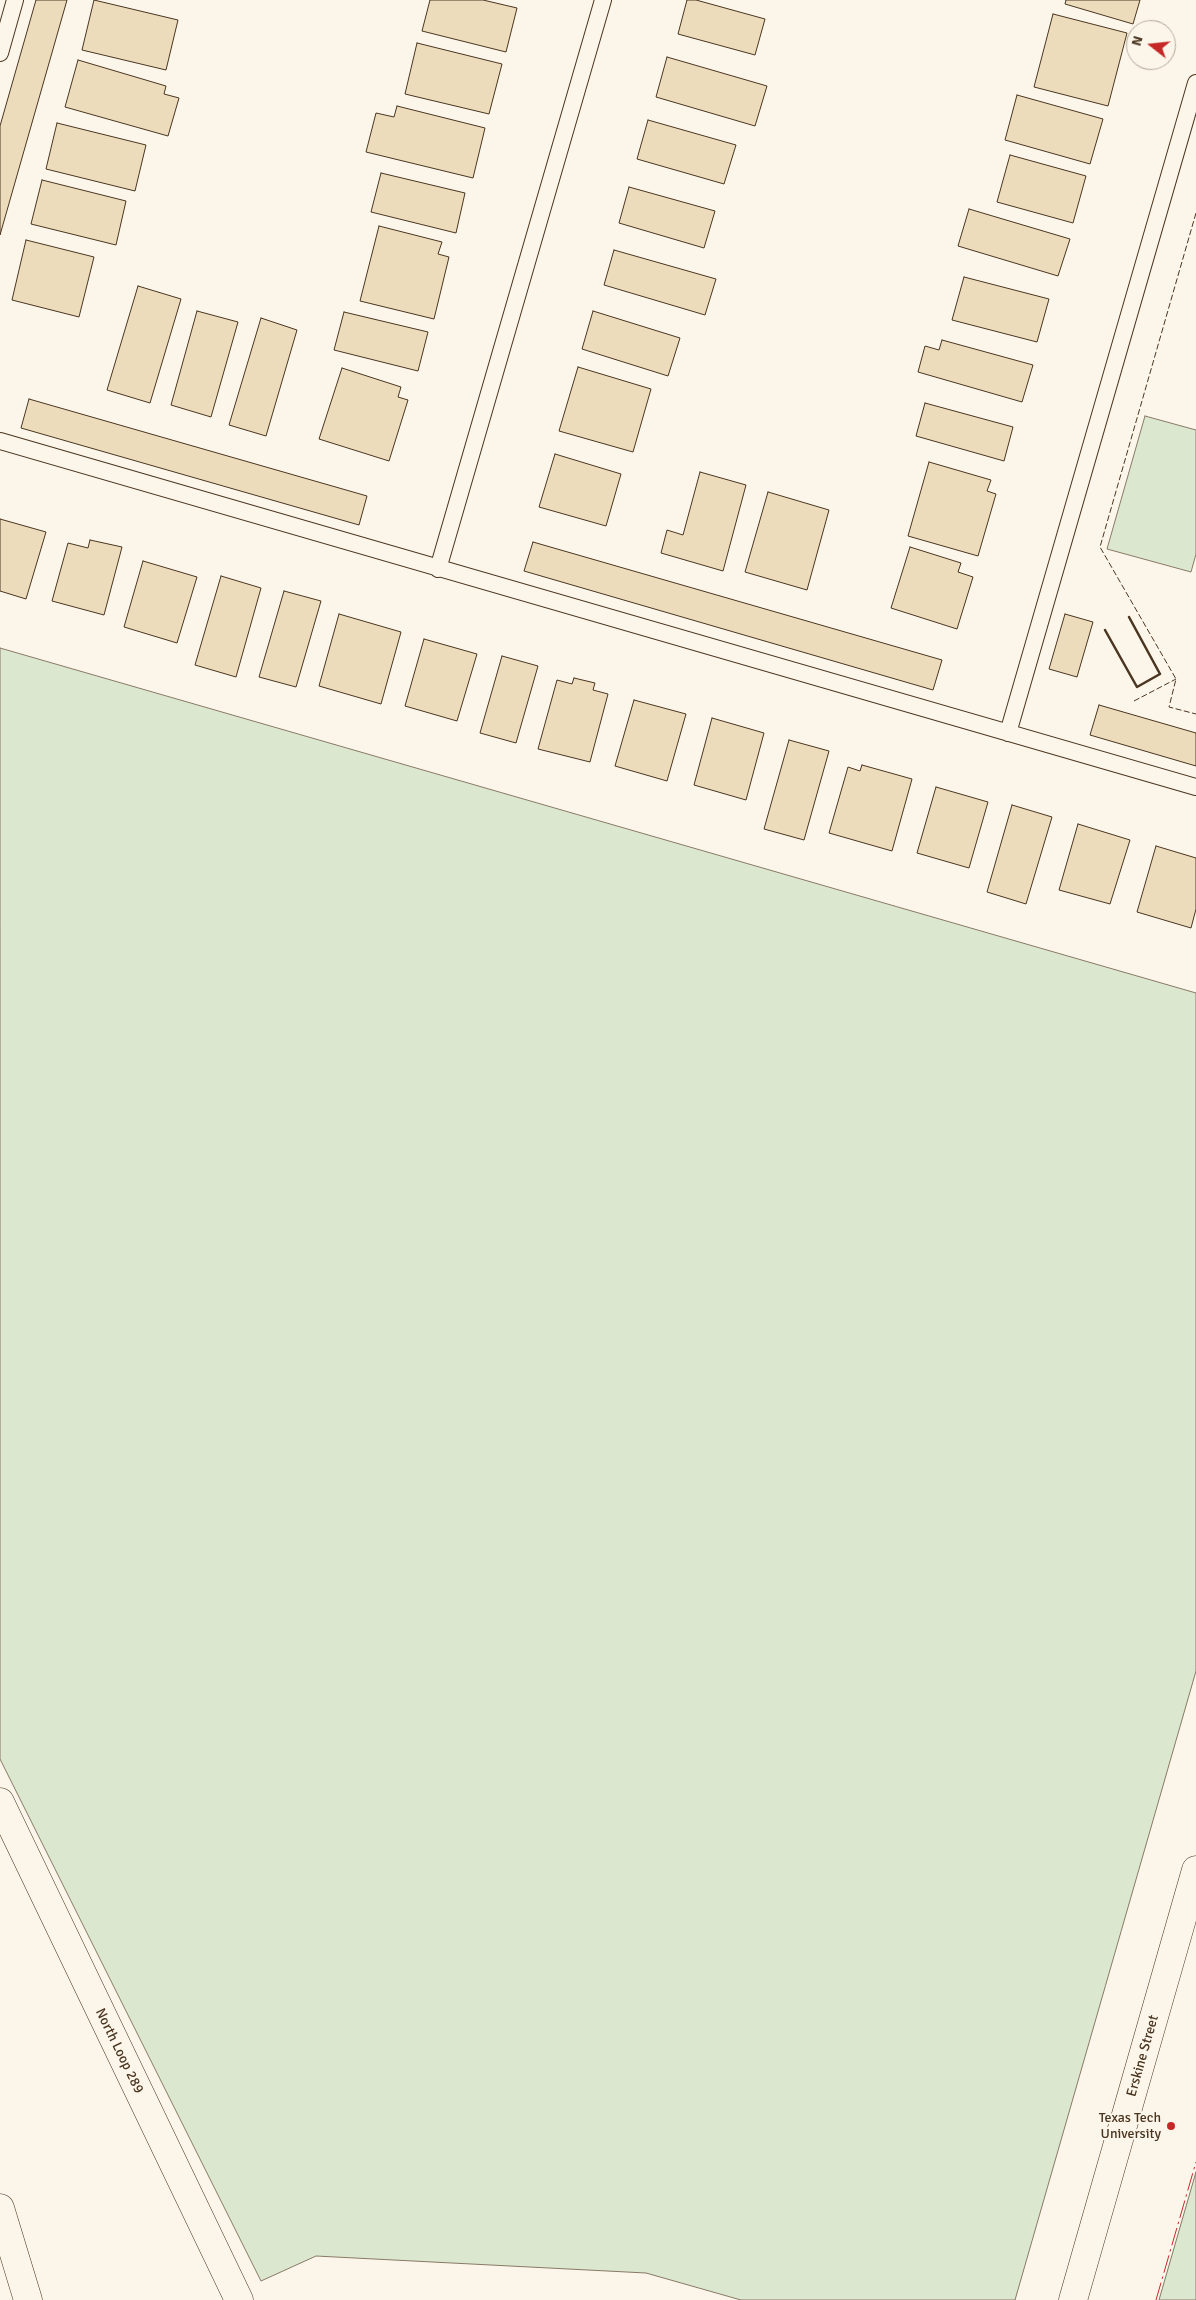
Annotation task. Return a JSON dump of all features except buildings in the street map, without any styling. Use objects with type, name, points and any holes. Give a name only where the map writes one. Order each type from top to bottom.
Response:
[{"type":"main road","name":"North Loop 289","points":[[0,1802],[239,2300]]},
{"type":"main road","name":"Erskine Street","points":[[1073,2300],[1196,1870]]},
{"type":"main road","points":[[0,2208],[28,2300]]},
{"type":"lane","points":[[0,53],[16,0]]},
{"type":"lane","points":[[438,569],[603,0]]},
{"type":"lane","points":[[1008,733],[1196,84]]},
{"type":"lane","points":[[0,442],[1196,787]]},
{"type":"green space","points":[[1145,416],[1196,430],[1196,554],[1191,572],[1107,549]]},
{"type":"green space","points":[[0,648],[1196,993],[1196,1671],[1015,2300],[741,2300],[646,2273],[316,2256],[261,2281],[0,1759]]},
{"type":"green space","points":[[1196,2172],[1196,2300],[1159,2300]]},
{"type":"fence","points":[[1196,213],[1100,547],[1176,679],[1169,707],[1196,714]]},
{"type":"fence","points":[[1134,701],[1176,679]]},
{"type":"wall","points":[[1105,630],[1137,687],[1160,674],[1129,617]]},
{"type":"power","points":[[1156,2300],[1196,2162]]},
{"type":"place","name":"Texas Tech University","points":[[1171,2126]]}]
